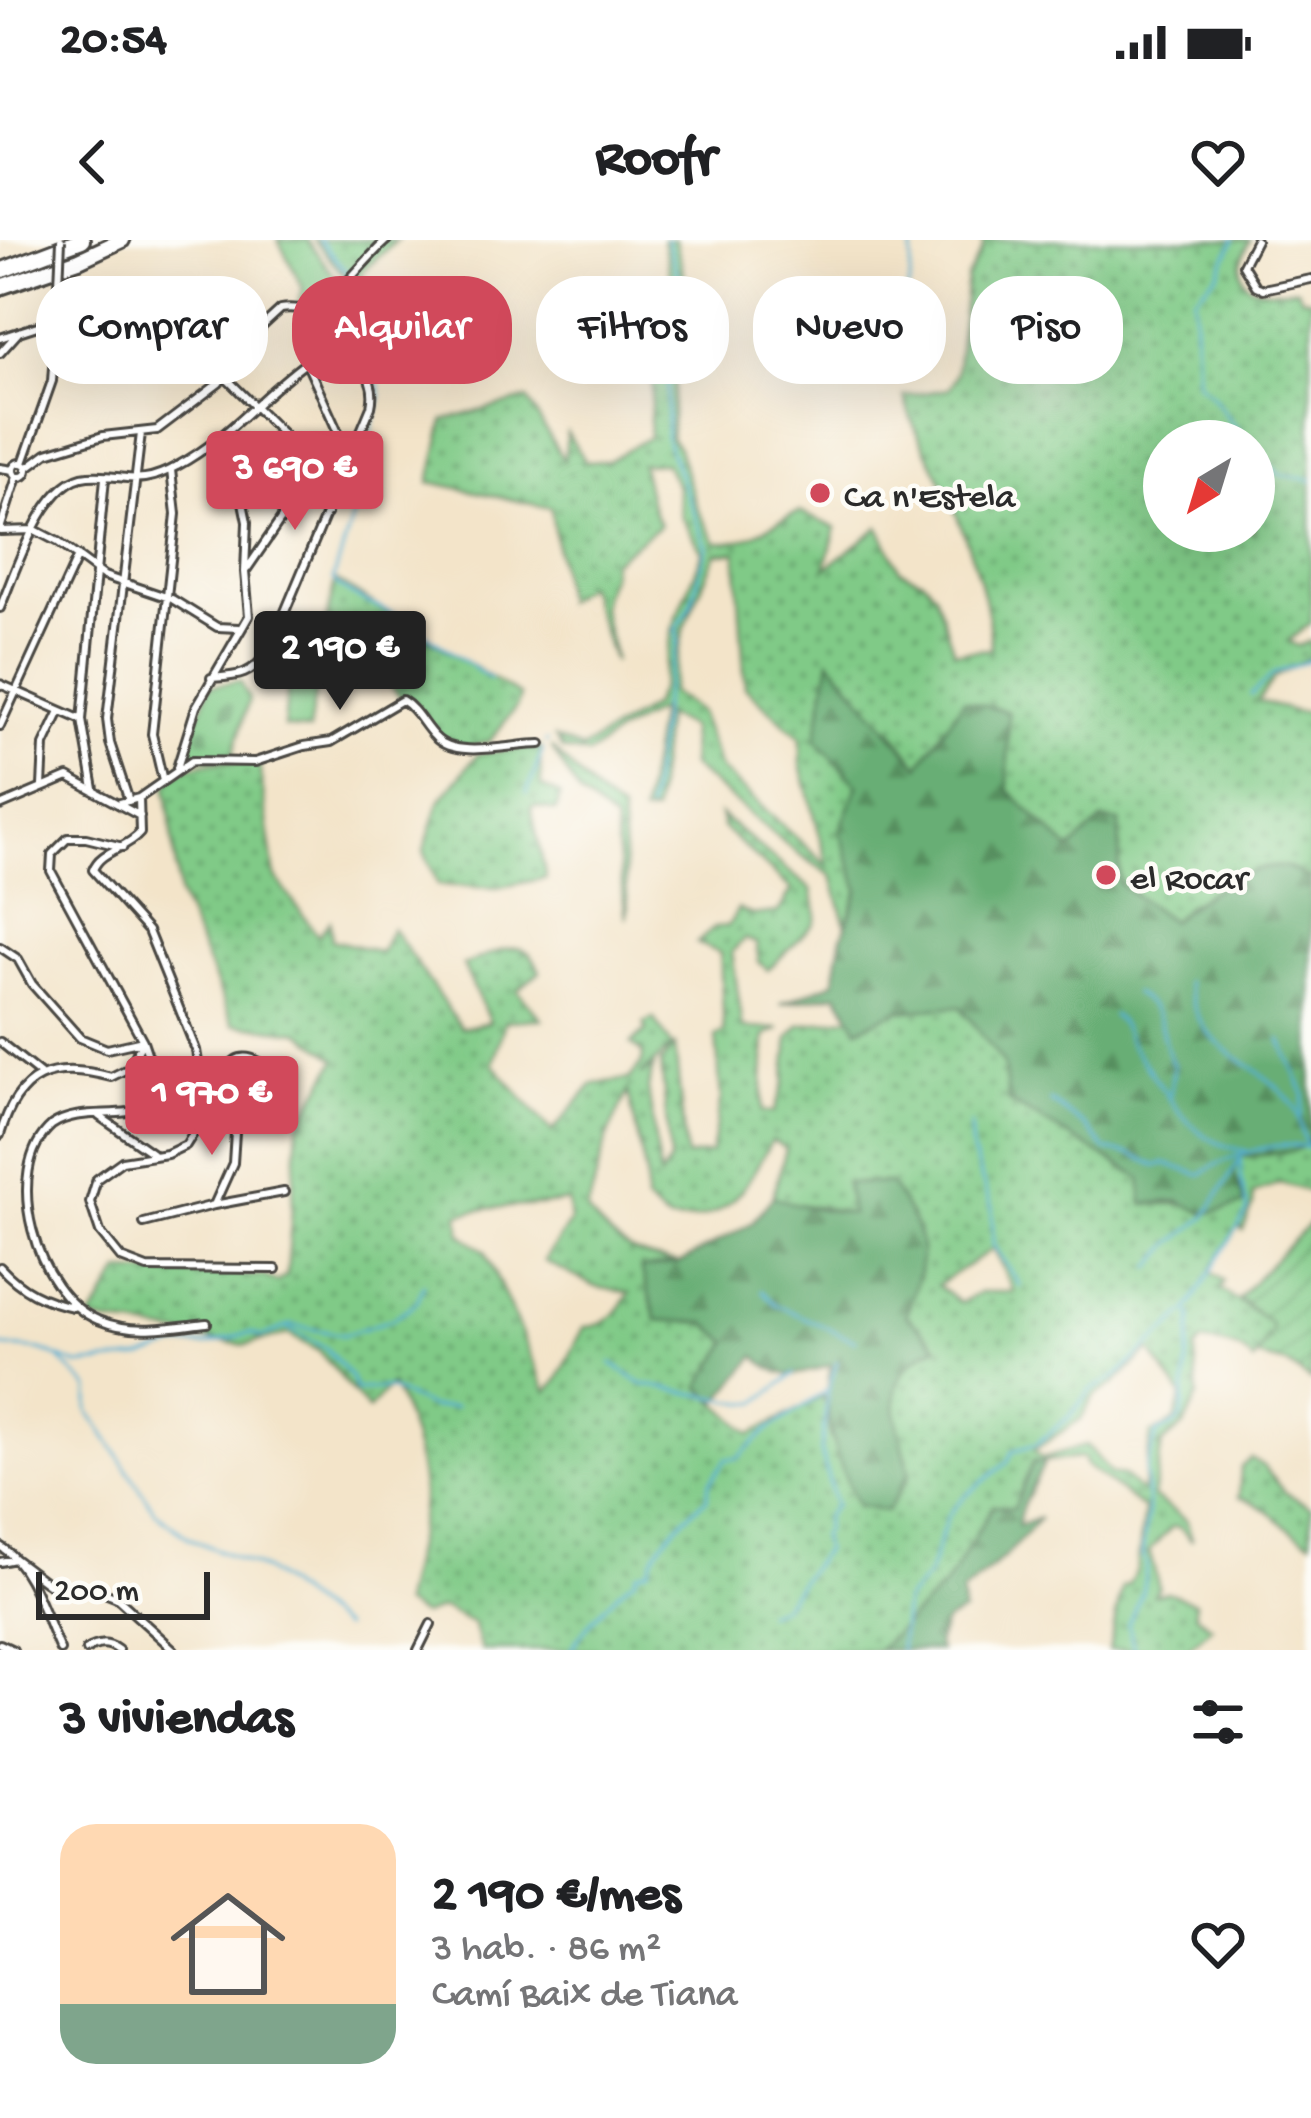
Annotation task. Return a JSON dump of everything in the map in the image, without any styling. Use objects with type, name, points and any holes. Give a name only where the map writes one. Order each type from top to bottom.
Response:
[{"type":"highway","points":[[0,271],[82,240]]},
{"type":"highway","points":[[0,287],[122,240]]},
{"type":"street","points":[[59,276],[61,240]]},
{"type":"street","points":[[268,320],[290,307],[324,306],[387,240]]},
{"type":"street","points":[[1256,240],[1244,265],[1259,288],[1311,279]]},
{"type":"street","points":[[0,353],[1,338],[36,327]]},
{"type":"street","points":[[0,353],[18,334]]},
{"type":"street","points":[[0,608],[49,501],[64,485],[91,475],[137,481],[170,470],[229,434],[292,375]]},
{"type":"street","points":[[25,465],[51,384]]},
{"type":"street","points":[[216,384],[166,424],[141,433],[103,436],[25,465],[16,464],[0,530],[35,530],[94,569],[170,598],[217,627],[242,627]]},
{"type":"street","points":[[232,384],[290,445],[326,514]]},
{"type":"street","points":[[316,384],[350,459]]},
{"type":"street","points":[[211,678],[245,676],[268,652],[350,459],[374,396],[372,384]]},
{"type":"street","points":[[124,802],[107,725],[141,433]]},
{"type":"street","points":[[177,768],[184,738],[211,678],[250,606],[245,572],[247,522],[229,434]]},
{"type":"street","points":[[245,572],[282,518],[290,445]]},
{"type":"street","points":[[0,468],[15,473]]},
{"type":"street","points":[[163,782],[152,734],[176,514],[170,470]]},
{"type":"street","points":[[94,789],[82,720],[105,478]]},
{"type":"street","points":[[0,726],[77,556]]},
{"type":"street","points":[[0,684],[82,720]]},
{"type":"street","points":[[124,802],[140,798],[177,768],[200,760],[255,762],[331,742],[402,700],[436,740],[457,750],[541,744]]},
{"type":"street","points":[[42,786],[44,745],[59,710]]},
{"type":"street","points":[[0,806],[68,777],[124,802],[140,816]]},
{"type":"street","points":[[140,798],[140,833],[99,859],[93,870],[148,931],[196,1050],[204,1099],[201,1121],[186,1145],[122,1161],[97,1179],[90,1202],[100,1232],[121,1258],[147,1268],[276,1269]]},
{"type":"street","points":[[73,1307],[44,1270],[28,1237],[22,1204],[36,1138],[57,1121],[132,1115],[151,1106],[158,1085],[143,1041],[56,884],[50,860],[61,842],[76,836],[123,848]]},
{"type":"street","points":[[0,947],[19,959],[32,984],[80,1038],[107,1049],[143,1041]]},
{"type":"street","points":[[0,1135],[22,1089],[40,1074],[86,1070],[111,1077],[129,1067],[143,1041]]},
{"type":"street","points":[[0,1042],[40,1074]]},
{"type":"street","points":[[204,1099],[214,1093],[227,1065],[237,1058],[249,1056],[260,1062],[260,1074],[236,1117],[233,1163],[214,1204]]},
{"type":"street","points":[[97,1115],[155,1155]]},
{"type":"street","points":[[144,1223],[284,1192]]},
{"type":"street","points":[[0,1267],[45,1301],[131,1330],[207,1323]]},
{"type":"street","points":[[0,1546],[55,1589],[102,1592],[117,1598],[174,1650]]},
{"type":"street","points":[[0,1562],[14,1559]]},
{"type":"street","points":[[14,1559],[60,1650]]},
{"type":"street","points":[[418,1650],[431,1624]]},
{"type":"street","points":[[0,1644],[14,1650]]},
{"type":"street","points":[[86,1650],[96,1644],[118,1650]]},
{"type":"green space","points":[[278,240],[307,240],[335,276],[297,276]]},
{"type":"green space","points":[[314,240],[397,240],[362,276],[345,276]]},
{"type":"green space","points":[[663,240],[675,240],[685,276],[671,276]]},
{"type":"green space","points":[[981,240],[1250,240],[1241,269],[1249,285],[1269,290],[1297,288],[1301,297],[1311,299],[1311,623],[1288,641],[1298,646],[1311,641],[1311,656],[1274,678],[1258,701],[1311,711],[1311,880],[1284,867],[1189,904],[1172,922],[1119,884],[1102,820],[1070,851],[1008,790],[920,767],[890,728],[816,740],[858,785],[840,831],[859,889],[846,926],[832,876],[691,766],[690,728],[665,715],[654,813],[642,814],[659,710],[588,755],[563,750],[556,739],[582,749],[652,706],[661,686],[673,627],[703,552],[681,517],[677,487],[665,463],[641,464],[660,525],[611,562],[602,608],[614,662],[586,585],[564,601],[551,508],[430,482],[444,420],[527,399],[564,461],[567,433],[586,462],[608,461],[649,437],[652,384],[675,384],[670,438],[678,448],[697,508],[716,542],[749,537],[800,512],[836,528],[825,569],[879,527],[900,570],[923,580],[935,593],[954,652],[991,649],[987,611],[971,552],[904,396],[949,389],[956,375],[967,278],[984,246]],"holes":[[[736,552],[745,687],[801,738],[801,765],[828,866],[720,769],[699,712],[671,692],[684,628],[716,553]]]},
{"type":"green space","points":[[335,580],[520,696],[489,742],[464,747],[438,737],[412,701],[399,696],[368,656],[324,635]]},
{"type":"green space","points":[[290,659],[320,664],[309,731],[284,727]]},
{"type":"green space","points":[[830,660],[919,766],[964,700],[1008,712],[1008,790],[1070,850],[1102,820],[1120,822],[1119,884],[1171,921],[1208,893],[1255,871],[1284,867],[1311,880],[1311,1133],[1307,1145],[1293,1151],[1240,1157],[1234,1173],[1245,1204],[1205,1214],[1179,1201],[1143,1204],[1141,1178],[1008,1101],[1004,1064],[960,1006],[896,1011],[858,1029],[837,994],[780,1004],[834,982],[841,940],[859,890],[840,831],[858,785],[816,740]]},
{"type":"green space","points":[[240,681],[249,699],[232,759],[183,758],[210,686]]},
{"type":"green space","points":[[540,747],[541,786],[560,795],[556,811],[531,808],[546,878],[496,888],[438,885],[424,851],[439,802],[478,754]]},
{"type":"green space","points":[[551,747],[621,812],[626,918],[614,822],[580,795]]},
{"type":"green space","points":[[259,763],[275,876],[318,936],[330,921],[332,940],[381,952],[392,928],[461,1028],[490,1022],[463,965],[508,949],[526,952],[534,959],[540,972],[517,990],[542,1019],[505,1021],[493,1064],[552,1132],[593,1084],[629,1079],[642,1063],[643,1053],[631,1044],[646,1031],[644,1023],[654,1018],[672,1046],[641,1075],[654,1067],[648,1088],[660,1177],[670,1160],[661,1062],[675,1046],[686,1157],[711,1153],[721,1098],[716,1036],[724,1032],[720,953],[697,943],[715,927],[728,926],[738,909],[752,915],[778,912],[792,890],[723,828],[720,815],[812,890],[817,915],[814,924],[768,970],[759,962],[756,943],[744,939],[732,952],[743,1028],[780,1029],[765,1036],[762,1112],[774,1112],[784,1084],[789,1038],[800,1025],[853,1017],[858,1029],[896,1010],[960,1006],[1064,1124],[1141,1178],[1144,1204],[1245,1203],[1234,1173],[1241,1157],[1293,1151],[1307,1145],[1311,1133],[1311,1192],[1280,1183],[1253,1194],[1243,1230],[1239,1226],[1210,1271],[1224,1281],[1220,1289],[1273,1330],[1253,1362],[1231,1346],[1202,1342],[1195,1350],[1198,1396],[1184,1426],[1162,1444],[1153,1497],[1187,1521],[1192,1541],[1179,1527],[1172,1527],[1149,1551],[1159,1587],[1154,1595],[1167,1592],[1195,1602],[1195,1614],[1212,1627],[1186,1650],[1109,1650],[1122,1587],[1137,1570],[1144,1509],[1086,1466],[1083,1458],[1033,1462],[1014,1508],[993,1506],[948,1582],[878,1650],[481,1650],[473,1624],[442,1608],[422,1615],[402,1604],[422,1492],[412,1436],[391,1384],[368,1410],[320,1352],[288,1334],[245,1345],[90,1320],[121,1272],[264,1276],[277,1282],[287,1275],[298,1126],[337,1059],[300,1032],[233,1024],[179,895],[167,787],[173,777],[194,766]],"holes":[[[628,1091],[646,1176],[646,1202],[668,1221],[707,1216],[733,1200],[772,1140],[786,1149],[773,1196],[846,1213],[885,1239],[920,1272],[890,1397],[830,1437],[824,1396],[751,1434],[700,1387],[729,1342],[642,1268],[680,1263],[628,1248],[587,1212],[607,1137]],[[568,1201],[570,1222],[544,1261],[596,1287],[630,1293],[606,1321],[584,1327],[558,1380],[547,1392],[485,1251],[461,1234],[459,1214]],[[993,1249],[1014,1292],[981,1292],[960,1303],[937,1285]],[[1150,1350],[1182,1396],[1175,1421],[1151,1434],[1142,1493],[1124,1476],[1111,1474],[1087,1445],[1042,1458],[1034,1450],[1081,1419],[1094,1396]]]},
{"type":"green space","points":[[846,1183],[890,1183],[912,1219],[921,1259],[906,1315],[938,1346],[918,1357],[897,1384],[896,1417],[910,1474],[887,1511],[857,1505],[842,1469],[827,1404],[831,1365],[783,1374],[756,1356],[717,1403],[700,1386],[729,1342],[706,1323],[657,1320],[641,1268],[680,1263],[753,1222],[773,1196],[851,1214]]},
{"type":"green space","points":[[1311,1222],[1311,1381],[1287,1364],[1257,1357],[1271,1324],[1239,1299]]},
{"type":"green space","points":[[1251,1458],[1285,1492],[1311,1507],[1311,1541],[1259,1505],[1239,1497],[1241,1467]]},
{"type":"green space","points":[[1033,1462],[1044,1463],[1018,1526],[1040,1518],[1006,1556],[962,1593],[963,1612],[945,1622],[939,1650],[878,1650],[948,1582],[993,1506],[1014,1508]]},
{"type":"waterway","points":[[319,240],[376,305],[370,353],[381,395],[372,426],[370,463],[333,580],[356,597],[401,618],[491,679]]},
{"type":"waterway","points":[[648,810],[664,694],[678,641],[676,630],[691,605],[707,547],[666,440],[669,345],[683,292],[667,240]]},
{"type":"waterway","points":[[910,276],[913,240]]},
{"type":"waterway","points":[[1230,420],[1197,382],[1194,298],[1219,272],[1234,240]]},
{"type":"waterway","points":[[1275,471],[1311,480]]},
{"type":"waterway","points":[[1251,695],[1273,674],[1311,660]]},
{"type":"waterway","points":[[527,793],[543,750]]},
{"type":"waterway","points":[[1187,982],[1203,1026],[1291,1102],[1307,1146]]},
{"type":"waterway","points":[[1134,993],[1158,1018],[1174,1066],[1170,1094]]},
{"type":"waterway","points":[[1113,1015],[1182,1115],[1208,1137],[1246,1151]]},
{"type":"waterway","points":[[1281,1040],[1304,1094],[1301,1116]]},
{"type":"waterway","points":[[1050,1101],[1085,1126],[1106,1150],[1200,1175],[1253,1151],[1311,1148]]},
{"type":"waterway","points":[[970,1124],[972,1152],[992,1208],[993,1245],[1020,1286]]},
{"type":"waterway","points":[[1134,1650],[1128,1624],[1142,1593],[1147,1564],[1142,1556],[1148,1509],[1145,1472],[1157,1433],[1182,1416],[1192,1317],[1188,1310],[1248,1210],[1241,1157]]},
{"type":"waterway","points":[[1151,1268],[1172,1243],[1205,1218],[1240,1159]]},
{"type":"waterway","points":[[0,1346],[41,1350],[78,1365],[142,1358],[175,1346],[206,1345],[250,1333],[262,1337],[291,1325],[344,1335],[393,1319],[417,1302],[424,1284]]},
{"type":"waterway","points":[[762,1291],[775,1304],[856,1341]]},
{"type":"waterway","points":[[900,1650],[905,1601],[928,1576],[948,1515],[1007,1463],[1013,1451],[1036,1444],[1070,1416],[1091,1390],[1116,1377],[1185,1313]]},
{"type":"waterway","points":[[287,1328],[326,1348],[356,1390],[388,1388],[432,1408],[455,1407]]},
{"type":"waterway","points":[[61,1361],[89,1388],[89,1411],[156,1513],[189,1538],[265,1570],[343,1628]]},
{"type":"waterway","points":[[571,1650],[610,1601],[637,1573],[649,1569],[665,1540],[707,1498],[709,1483],[726,1459],[738,1458],[768,1430],[828,1390],[837,1362]]},
{"type":"waterway","points":[[611,1363],[642,1384],[745,1403],[758,1402],[794,1374]]},
{"type":"waterway","points":[[766,1613],[781,1607],[824,1550],[825,1517],[835,1505],[821,1451],[828,1391]]},
{"type":"place","name":"Ca n'Estela","points":[[820,493]]},
{"type":"place","name":"el Rocar","points":[[1106,875]]}]
